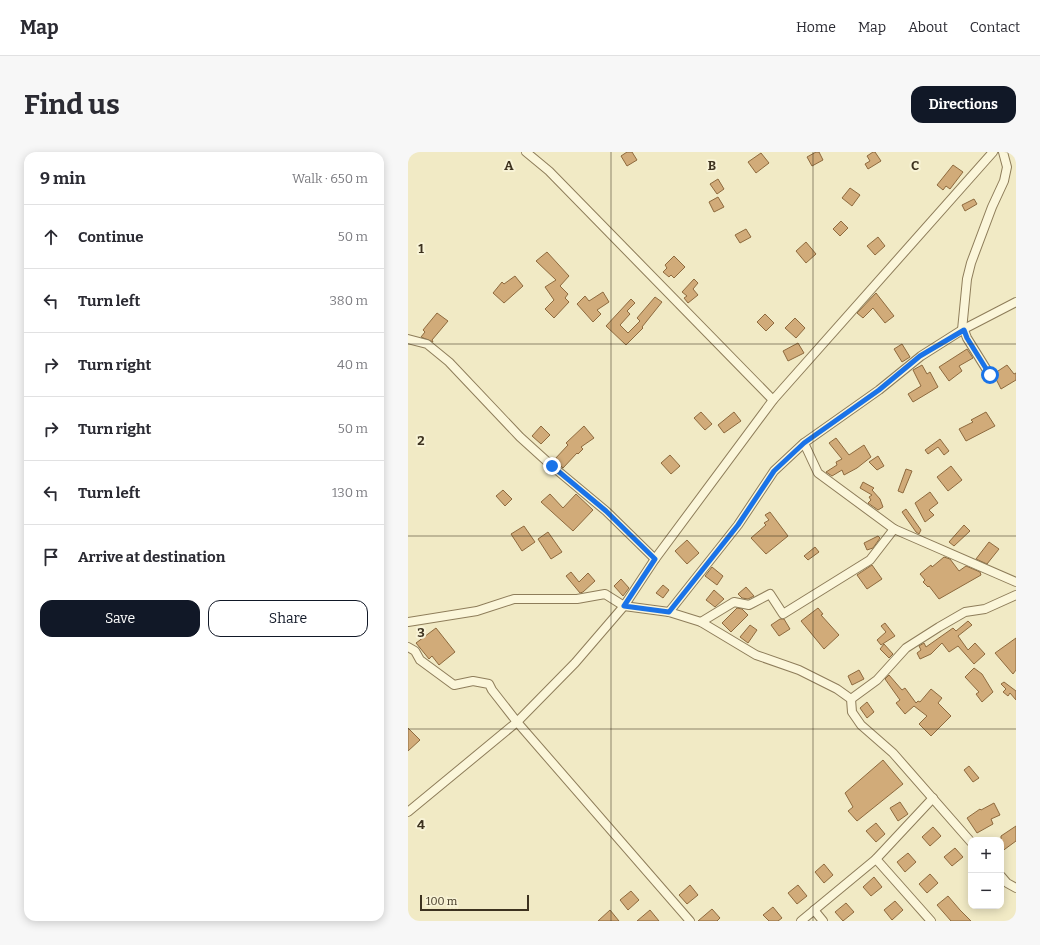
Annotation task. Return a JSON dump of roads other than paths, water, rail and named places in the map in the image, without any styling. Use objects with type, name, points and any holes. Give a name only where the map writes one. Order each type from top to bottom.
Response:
[{"type":"street","points":[[526,152],[549,171],[773,400]]},
{"type":"street","points":[[408,812],[517,722],[575,663],[624,606],[655,559],[773,400],[993,152]]},
{"type":"street","points":[[990,375],[967,338],[964,330],[962,330],[967,279],[971,263],[992,207],[1004,181],[1007,167],[1004,152]]},
{"type":"street","points":[[669,612],[738,525],[774,471],[804,443],[879,390],[920,356],[962,330],[1016,302]]},
{"type":"street","points":[[408,339],[427,344],[449,362],[520,437],[562,475],[606,511],[655,559]]},
{"type":"street","points":[[804,443],[818,473],[859,505],[894,529],[1016,582]]},
{"type":"street","points":[[701,622],[734,602],[749,605],[770,594],[784,614],[870,560],[894,529]]},
{"type":"street","points":[[408,622],[477,611],[514,600],[577,599],[605,594],[624,606],[669,612],[701,622],[728,637],[756,656],[799,670],[823,681],[851,699]]},
{"type":"street","points":[[851,699],[877,680],[906,648],[965,612],[985,609],[1016,595]]},
{"type":"street","points":[[408,647],[415,651],[420,660],[454,685],[473,681],[489,684],[517,722],[690,921]]},
{"type":"street","points":[[851,699],[852,712],[861,725],[893,753],[968,839]]},
{"type":"street","points":[[801,921],[876,859],[933,798]]},
{"type":"street","points":[[876,859],[931,921]]},
{"type":"street","points":[[1004,880],[1016,888]]},
{"type":"street","points":[[814,910],[823,921]]}]
